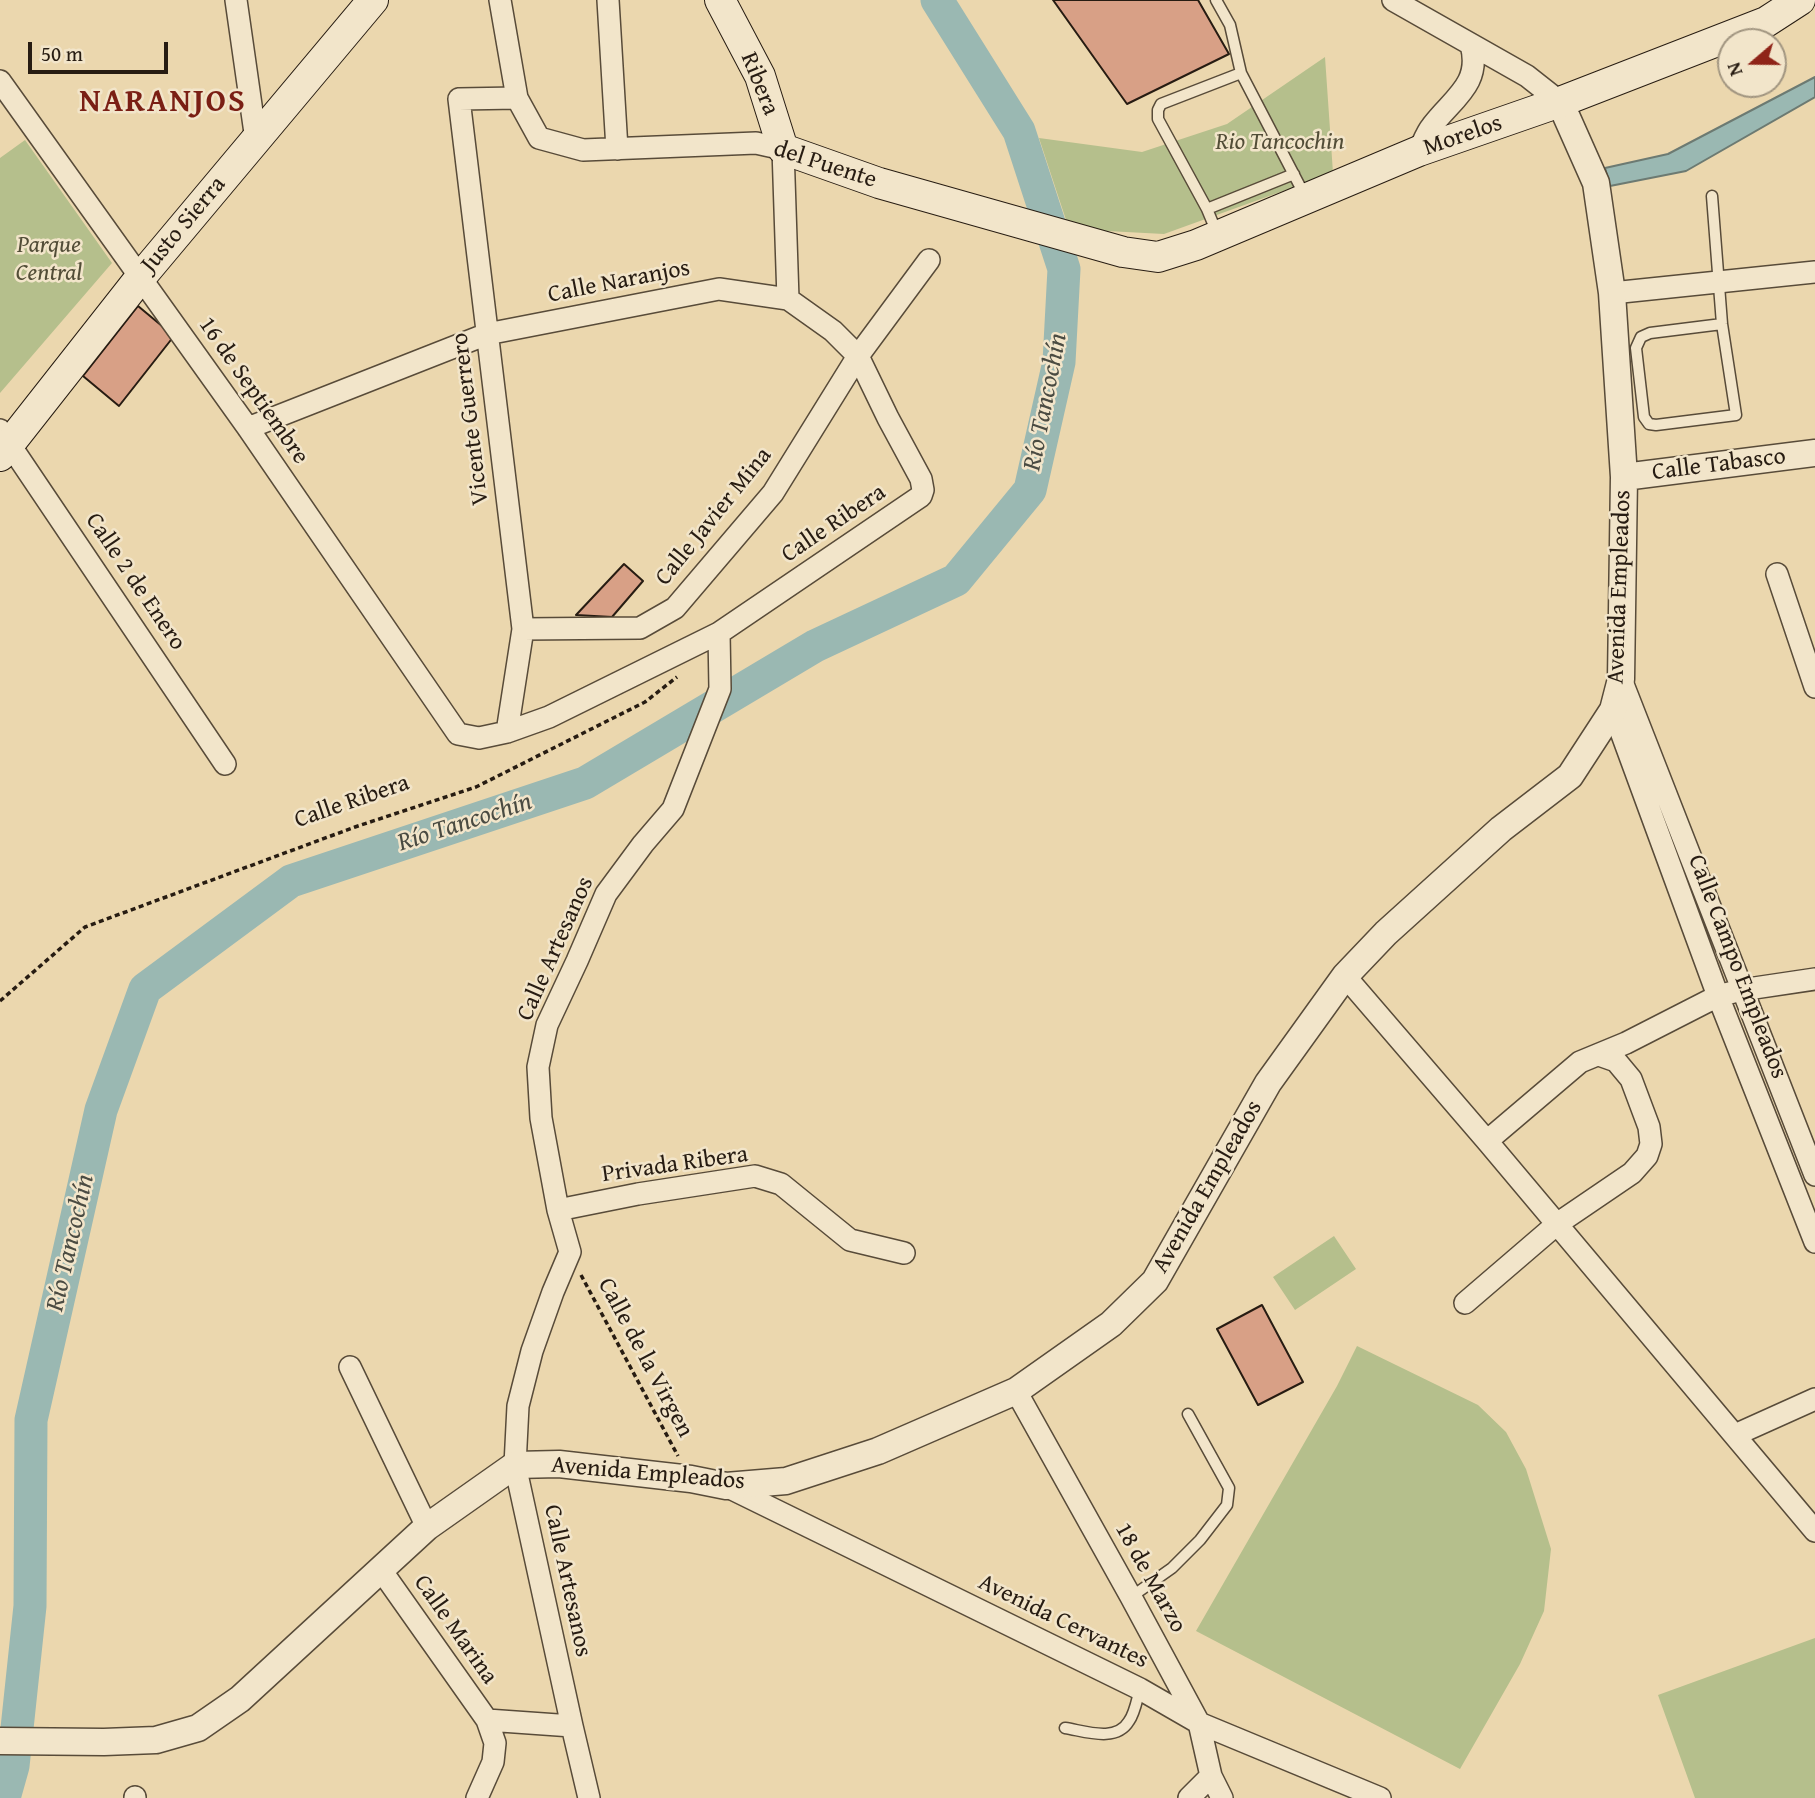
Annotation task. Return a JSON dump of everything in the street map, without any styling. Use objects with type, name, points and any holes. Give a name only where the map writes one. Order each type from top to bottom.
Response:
[{"type":"main road","name":"Justo Sierra","points":[[3,443],[373,0]]},
{"type":"main road","name":"Ribera","points":[[720,0],[760,76],[783,149]]},
{"type":"main road","name":"Morelos","points":[[1122,252],[1158,257],[1213,222],[1300,186],[1419,151],[1560,102],[1766,22],[1800,0]]},
{"type":"main road","name":"del Puente","points":[[783,149],[879,183],[1122,252]]},
{"type":"street","points":[[236,0],[256,140]]},
{"type":"street","name":"del Puente","points":[[500,0],[517,98],[539,138],[583,150],[756,143],[783,149]]},
{"type":"street","points":[[608,0],[617,149]]},
{"type":"street","points":[[1401,3],[1527,76],[1560,102]]},
{"type":"street","points":[[1419,151],[1431,127],[1467,86],[1474,66],[1471,45]]},
{"type":"street","name":"16 de Septiembre","points":[[0,81],[248,428],[458,734]]},
{"type":"street","name":"Vicente Guerrero","points":[[507,732],[523,629],[459,99],[517,98]]},
{"type":"street","name":"Avenida Empleados","points":[[0,1741],[156,1740],[198,1728],[240,1699],[427,1527],[515,1465],[559,1464],[691,1479],[726,1486],[786,1481],[878,1451],[1016,1391],[1111,1324],[1156,1281],[1268,1083],[1345,976],[1386,933],[1501,829],[1570,776],[1613,710],[1621,679],[1623,477],[1612,293],[1596,183],[1560,102]]},
{"type":"street","name":"Ribera","points":[[783,149],[788,299]]},
{"type":"street","name":"Calle Javier Mina","points":[[523,629],[640,628],[676,608],[773,493],[858,356],[929,260]]},
{"type":"street","points":[[1612,293],[1815,272]]},
{"type":"street","name":"Calle Naranjos","points":[[248,428],[487,334],[719,289],[788,299],[834,331],[858,356],[921,479]]},
{"type":"street","name":"Calle 2 de Enero","points":[[3,443],[225,764]]},
{"type":"street","name":"Calle Tabasco","points":[[1623,477],[1815,453]]},
{"type":"street","name":"Calle Ribera","points":[[458,734],[479,738],[507,732],[549,717],[719,633],[921,496],[921,479]]},
{"type":"street","points":[[1777,575],[1815,687]]},
{"type":"street","name":"Calle Artesanos","points":[[589,1798],[515,1465],[518,1406],[532,1351],[570,1252],[558,1210],[541,1118],[538,1067],[547,1025],[606,894],[673,809],[720,689],[719,633]]},
{"type":"street","name":"Calle Campo Empleados","points":[[1621,679],[1815,1175]]},
{"type":"street","name":"Calle Campo Empleados","points":[[1613,710],[1718,996],[1815,1241]]},
{"type":"street","points":[[1345,976],[1487,1140],[1815,1531]]},
{"type":"street","points":[[1487,1140],[1580,1062],[1626,1043],[1718,996],[1815,979]]},
{"type":"street","points":[[1465,1303],[1557,1224],[1632,1173],[1647,1156],[1651,1144],[1649,1127],[1631,1079],[1616,1061],[1599,1055]]},
{"type":"street","name":"Privada Ribera","points":[[558,1210],[638,1194],[755,1176],[781,1184],[850,1240],[904,1253]]},
{"type":"street","points":[[350,1367],[427,1527]]},
{"type":"street","name":"18 de Marzo","points":[[1016,1391],[1199,1723],[1211,1776],[1222,1798]]},
{"type":"street","points":[[1735,1435],[1815,1399]]},
{"type":"street","name":"Avenida Cervantes","points":[[726,1486],[1140,1689],[1199,1723],[1380,1798]]},
{"type":"street","name":"Calle Marina","points":[[381,1570],[487,1720],[495,1743],[493,1762],[477,1798]]},
{"type":"street","name":"Calle Marina","points":[[487,1720],[572,1726]]},
{"type":"street","points":[[1189,1798],[1211,1776]]},
{"type":"lane","points":[[1216,0],[1230,25],[1241,73],[1300,186]]},
{"type":"lane","points":[[1213,222],[1158,119],[1158,110],[1161,104],[1241,73]]},
{"type":"lane","points":[[1712,196],[1722,324],[1736,415],[1649,424],[1644,417],[1636,348],[1641,337],[1650,332],[1722,324]]},
{"type":"lane","points":[[1131,1597],[1172,1568],[1227,1505],[1229,1488],[1188,1415]]},
{"type":"lane","points":[[1065,1728],[1107,1735],[1120,1730],[1129,1722],[1140,1689]]},
{"type":"path","name":"Calle Ribera","points":[[0,1000],[85,928],[355,827],[476,787],[646,702],[677,677]]},
{"type":"path","name":"Calle de la Virgen","points":[[570,1252],[591,1296],[691,1479]]},
{"type":"green space","name":"Rio Tancochin","points":[[1325,57],[1333,173],[1164,234],[1069,229],[1039,138],[1142,152],[1227,124]]},
{"type":"green space","name":"Parque Central","points":[[25,140],[112,263],[0,393],[0,158]]},
{"type":"green space","points":[[1334,1236],[1356,1269],[1295,1310],[1273,1277]]},
{"type":"green space","points":[[1357,1346],[1478,1405],[1506,1432],[1526,1469],[1551,1549],[1544,1611],[1520,1664],[1460,1769],[1196,1631],[1337,1386]]},
{"type":"green space","points":[[1815,1638],[1815,1798],[1695,1798],[1658,1695]]},
{"type":"water","points":[[1815,77],[1815,97],[1686,171],[1610,186],[1605,168],[1668,154],[1775,98],[1787,98],[1787,92]]},
{"type":"building","points":[[1053,0],[1198,0],[1229,54],[1127,104]]},
{"type":"building","points":[[138,306],[174,336],[119,406],[83,376]]},
{"type":"building","points":[[624,564],[643,581],[612,617],[576,615]]},
{"type":"building","points":[[1262,1305],[1303,1382],[1258,1405],[1217,1329]]},
{"type":"waterway","name":"Río Tancochín","points":[[4,1798],[13,1766],[30,1606],[31,1420],[101,1110],[145,989],[291,881],[585,783],[815,646],[956,580],[1030,490],[1059,362],[1064,269],[1019,131],[937,0]]},
{"type":"district","name":"NARANJOS","points":[[163,103]]}]
